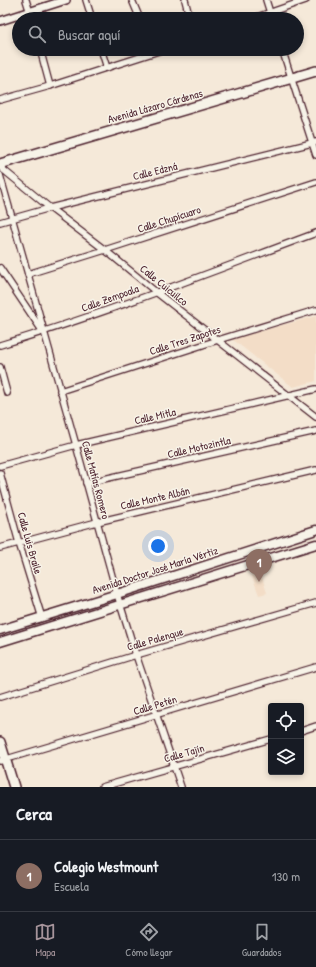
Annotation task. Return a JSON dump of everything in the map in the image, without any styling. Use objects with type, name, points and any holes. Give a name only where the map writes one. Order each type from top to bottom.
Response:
[{"type":"main road","name":"Avenida Lázaro Cárdenas","points":[[0,164],[316,71]]},
{"type":"main road","name":"Avenida Doctor José María Vértiz","points":[[0,630],[42,618],[316,530]]},
{"type":"main road","name":"Avenida Doctor José María Vértiz","points":[[0,642],[316,544]]},
{"type":"main road","points":[[0,742],[3,761],[14,787]]},
{"type":"street","points":[[26,0],[30,11]]},
{"type":"street","points":[[27,12],[66,0]]},
{"type":"street","points":[[86,0],[90,12]]},
{"type":"street","points":[[132,0],[137,12]]},
{"type":"street","points":[[186,0],[189,12]]},
{"type":"street","points":[[268,1],[270,12],[306,0]]},
{"type":"street","points":[[0,21],[12,17]]},
{"type":"street","points":[[42,56],[50,86]]},
{"type":"street","points":[[103,56],[107,68]]},
{"type":"street","points":[[0,100],[50,86],[139,56]]},
{"type":"street","points":[[284,56],[314,142],[316,155]]},
{"type":"street","name":"Calle Edzná","points":[[0,222],[50,208],[314,142]]},
{"type":"street","name":"Calle Cuicuilco","points":[[0,167],[156,292],[316,417]]},
{"type":"street","name":"Calle Matías Romero","points":[[0,175],[120,605],[181,787]]},
{"type":"street","name":"Calle Chupícuaro","points":[[28,274],[316,182]]},
{"type":"street","name":"Calle Zempoala","points":[[0,345],[44,332],[316,233]]},
{"type":"street","points":[[0,268],[44,332]]},
{"type":"street","name":"Calle Tres Zapotes","points":[[60,391],[316,310]]},
{"type":"street","points":[[0,367],[7,393]]},
{"type":"street","name":"Calle Mitla","points":[[0,466],[76,445],[316,389]]},
{"type":"street","name":"Calle Motozintla","points":[[86,483],[316,431]]},
{"type":"street","name":"Calle Monte Albán","points":[[0,548],[97,522],[316,470]]},
{"type":"street","name":"Calle Luis Braile","points":[[0,473],[19,543],[42,618]]},
{"type":"street","name":"Calle Palenque","points":[[0,697],[316,602]]},
{"type":"street","name":"Calle Petén","points":[[3,761],[316,667]]},
{"type":"street","points":[[304,730],[316,726]]},
{"type":"street","name":"Calle Tajín","points":[[102,787],[268,740]]},
{"type":"shaded area","points":[[316,316],[316,381],[293,387],[232,339]]},
{"type":"shaded area","points":[[259,568],[267,593],[259,595],[250,571]]},
{"type":"place","name":"Colegio Westmount","points":[[259,582]]}]
